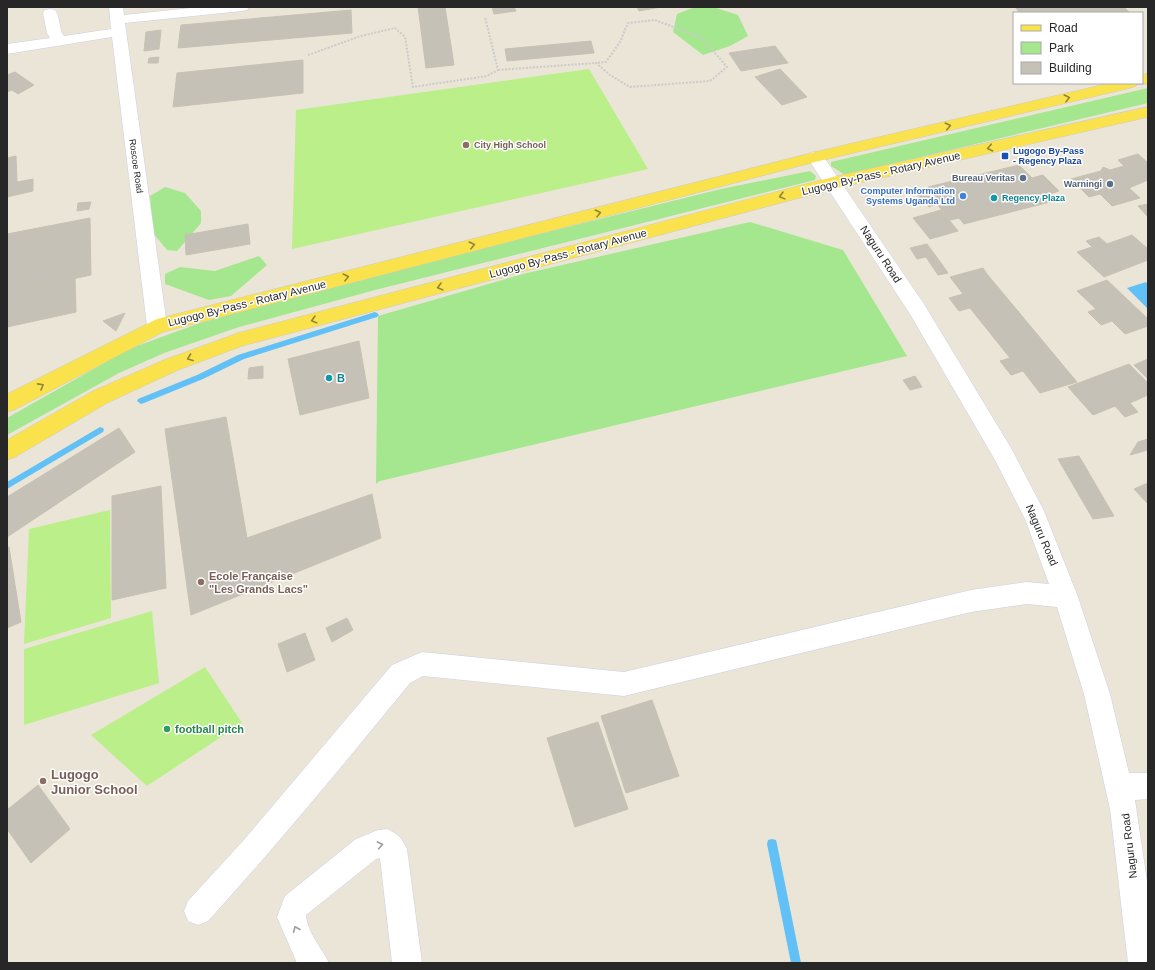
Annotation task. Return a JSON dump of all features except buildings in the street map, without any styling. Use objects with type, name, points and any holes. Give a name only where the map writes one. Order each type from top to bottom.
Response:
[{"type":"main road","name":"Lugogo By-Pass - Rotary Avenue","points":[[7,404],[157,326],[815,157],[1126,84]]},
{"type":"main road","name":"Lugogo By-Pass - Rotary Avenue","points":[[7,451],[100,397],[171,365],[238,340],[833,183],[1148,112]]},
{"type":"street","points":[[7,49],[60,41],[117,20],[242,7]]},
{"type":"street","points":[[50,14],[54,33],[60,41]]},
{"type":"street","name":"Roscoe Road","points":[[117,20],[157,326]]},
{"type":"street","name":"Naguru Road","points":[[815,157],[917,309],[1003,454],[1036,518],[1066,597],[1097,694],[1124,808],[1143,963]]},
{"type":"street","points":[[198,911],[253,851],[402,674],[422,664],[624,684],[971,601],[1027,593],[1066,597]]},
{"type":"street","points":[[1119,787],[1148,786]]},
{"type":"street","points":[[314,963],[304,948],[291,917],[296,906],[366,849],[378,844],[387,844],[394,849],[407,963]]},
{"type":"path","points":[[485,17],[498,70]]},
{"type":"path","points":[[308,55],[361,36],[395,28],[405,37],[413,86],[487,76],[498,70],[606,62],[620,42],[628,23],[655,20],[702,38],[727,67],[710,81],[630,87],[610,75],[596,63]]},
{"type":"path","points":[[932,196],[939,204]]},
{"type":"green space","points":[[695,7],[713,7],[738,15],[748,36],[730,46],[703,55],[673,32],[677,14]]},
{"type":"green space","points":[[589,69],[648,169],[292,249],[296,110]]},
{"type":"green space","points":[[1148,88],[1148,103],[845,175],[831,166],[831,162]]},
{"type":"green space","points":[[810,171],[816,176],[815,180],[375,290],[239,327],[164,353],[119,373],[7,435],[7,418],[129,349],[197,324],[310,291],[721,189]]},
{"type":"green space","points":[[165,187],[185,193],[201,211],[201,223],[177,251],[167,250],[153,233],[150,196]]},
{"type":"green space","points":[[750,222],[843,250],[907,356],[380,481],[376,484],[378,316],[523,274]]},
{"type":"green space","points":[[259,256],[267,265],[231,296],[209,300],[165,284],[165,274],[180,267],[215,271]]},
{"type":"green space","points":[[110,510],[111,618],[24,644],[29,529]]},
{"type":"green space","points":[[152,611],[159,683],[24,725],[24,649]]},
{"type":"green space","name":"football pitch","points":[[205,667],[242,723],[147,786],[91,735]]},
{"type":"water","points":[[1146,282],[1148,285],[1148,309],[1127,288]]},
{"type":"waterway","points":[[141,401],[200,377],[241,357],[375,315]]},
{"type":"waterway","points":[[7,486],[100,430]]},
{"type":"waterway","points":[[772,844],[796,963]]},
{"type":"place","name":"City High School","points":[[466,145]]},
{"type":"place","name":"Lugogo By-Pass - Regency Plaza","points":[[1005,156]]},
{"type":"place","name":"Bureau Veritas","points":[[1023,178]]},
{"type":"place","name":"Warningi","points":[[1110,184]]},
{"type":"place","name":"Computer Information Systems Uganda Ltd","points":[[963,196]]},
{"type":"place","name":"Regency Plaza","points":[[994,198]]},
{"type":"place","name":"B","points":[[329,378]]},
{"type":"place","name":"Ecole Française \"Les Grands Lacs\"","points":[[201,582]]},
{"type":"place","name":"football pitch","points":[[167,729]]},
{"type":"place","name":"Lugogo Junior School","points":[[43,781]]}]
